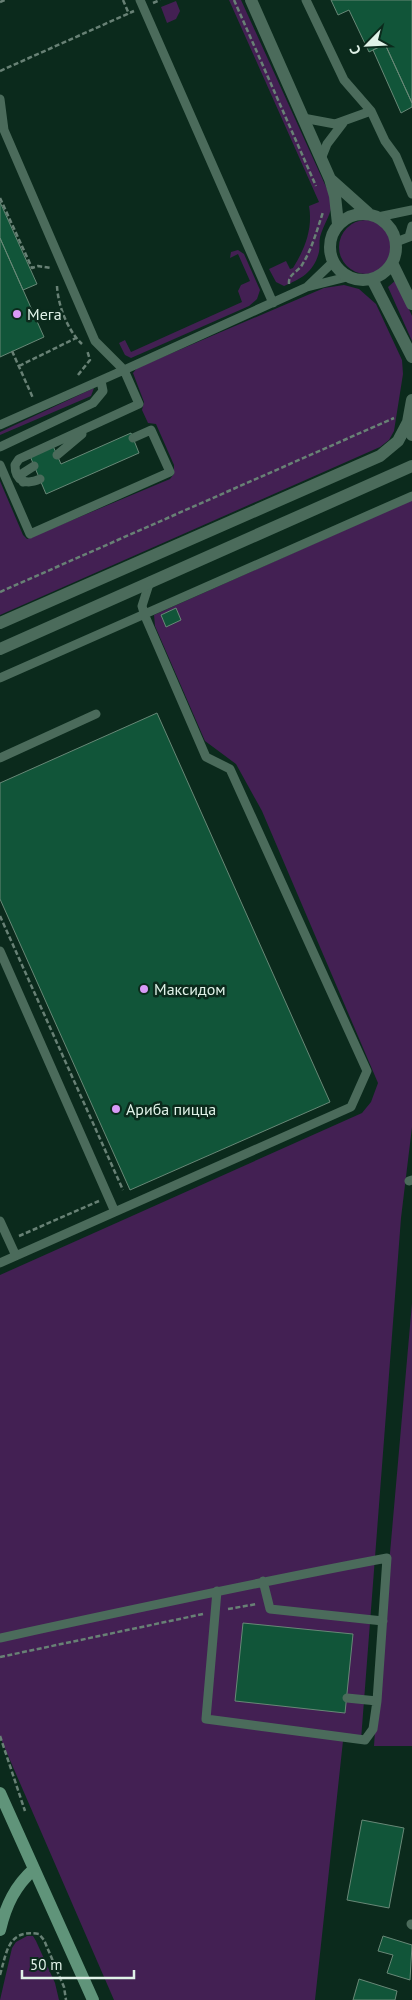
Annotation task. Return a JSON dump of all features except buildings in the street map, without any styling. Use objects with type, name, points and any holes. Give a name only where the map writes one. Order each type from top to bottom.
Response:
[{"type":"main road","points":[[0,1793],[93,2000]]},
{"type":"main road","points":[[0,1930],[12,1894],[23,1879],[34,1869]]},
{"type":"street","points":[[251,0],[330,179],[335,196],[338,224]]},
{"type":"street","points":[[330,179],[390,227],[396,242],[392,263],[380,276],[363,280],[347,277],[333,262],[329,242],[338,224],[347,216],[373,215]]},
{"type":"street","points":[[392,263],[412,304]]},
{"type":"street","points":[[372,279],[412,356]]},
{"type":"street","points":[[0,623],[380,456],[398,441],[408,422],[412,400]]},
{"type":"street","points":[[408,422],[412,435]]},
{"type":"street","points":[[0,649],[412,466]]},
{"type":"lane","points":[[140,0],[273,303]]},
{"type":"lane","points":[[306,0],[344,80],[371,111],[396,156],[412,194]]},
{"type":"lane","points":[[0,99],[4,130],[95,341],[124,370],[139,404],[19,459],[15,472],[23,482],[30,484],[40,479]]},
{"type":"lane","points":[[303,118],[328,124],[344,123],[371,111]]},
{"type":"lane","points":[[321,159],[327,144],[344,123]]},
{"type":"lane","points":[[373,215],[412,210]]},
{"type":"lane","points":[[396,242],[411,236],[412,226]]},
{"type":"lane","points":[[307,287],[333,262]]},
{"type":"lane","points":[[0,424],[307,287],[347,277]]},
{"type":"lane","points":[[0,447],[93,403],[103,391],[100,381]]},
{"type":"lane","points":[[57,455],[90,427]]},
{"type":"lane","points":[[0,466],[30,534],[170,472],[151,430],[133,438]]},
{"type":"lane","points":[[23,482],[20,476],[34,466]]},
{"type":"lane","points":[[0,678],[145,616],[412,496]]},
{"type":"lane","points":[[0,1264],[351,1107],[367,1071],[230,769],[206,757],[145,616],[142,606],[150,581]]},
{"type":"lane","points":[[0,758],[96,714]]},
{"type":"lane","points":[[0,951],[115,1212]]},
{"type":"lane","points":[[0,1221],[16,1256]]},
{"type":"lane","points":[[0,1638],[263,1581],[387,1558],[378,1701],[373,1729],[365,1740],[206,1719],[217,1591]]},
{"type":"lane","points":[[263,1581],[270,1609],[383,1621]]},
{"type":"lane","points":[[347,1698],[378,1701]]},
{"type":"path","points":[[0,2],[5,0]]},
{"type":"path","points":[[122,0],[129,14]]},
{"type":"path","points":[[234,0],[316,186]]},
{"type":"path","points":[[0,71],[112,20]]},
{"type":"path","points":[[0,198],[32,268],[38,266],[52,268],[54,274]]},
{"type":"path","points":[[290,296],[288,280],[300,268],[307,256],[325,204]]},
{"type":"path","points":[[57,280],[58,298],[76,338],[84,346],[90,360],[78,375]]},
{"type":"path","points":[[19,366],[76,338]]},
{"type":"path","points":[[12,351],[38,408]]},
{"type":"path","points":[[0,592],[394,418]]},
{"type":"path","points":[[0,916],[123,1190]]},
{"type":"path","points":[[18,1237],[102,1200]]},
{"type":"path","points":[[0,1657],[216,1611],[268,1602]]},
{"type":"path","points":[[0,1736],[28,1818]]},
{"type":"path","points":[[0,1975],[10,1943],[15,1936],[28,1932],[39,1934],[44,1940],[64,1987],[66,2000]]},
{"type":"shaded area","points":[[229,0],[241,0],[332,200],[332,205],[320,237],[319,252],[314,265],[296,281],[284,286],[276,282],[269,269],[286,261],[290,269],[293,268],[307,238],[310,222],[309,206],[319,202]]},
{"type":"shaded area","points":[[176,1],[180,11],[176,19],[167,23],[161,7]]},
{"type":"shaded area","points":[[366,220],[376,222],[385,228],[391,237],[393,247],[391,257],[385,266],[376,272],[366,274],[356,272],[347,266],[341,257],[339,247],[341,237],[347,228],[356,222]]},
{"type":"shaded area","points":[[238,250],[244,254],[260,290],[257,299],[249,306],[131,358],[125,355],[119,343],[125,340],[131,352],[242,302],[238,291],[241,285],[250,281],[238,254],[230,258],[231,252]]},
{"type":"shaded area","points":[[396,280],[412,316],[412,341],[388,287]]},
{"type":"shaded area","points":[[344,285],[359,289],[376,304],[402,360],[403,374],[394,431],[389,440],[380,447],[0,615],[0,481],[23,535],[27,539],[170,479],[174,474],[174,465],[156,424],[148,423],[142,410],[144,402],[133,373],[137,368],[324,288]]},
{"type":"shaded area","points":[[94,388],[91,396],[0,435],[0,432]]},
{"type":"shaded area","points":[[412,500],[412,1127],[401,1218],[361,1740],[343,1741],[315,2000],[114,2000],[0,1737],[0,1275],[362,1113],[371,1102],[378,1083],[262,811],[236,764],[205,741],[155,626],[154,615]]},
{"type":"shaded area","points":[[412,1303],[412,1746],[374,1746],[377,1701]]},
{"type":"shaded area","points":[[27,1936],[33,1936],[36,1941],[55,1983],[59,2000],[0,2000],[12,1948],[16,1942]]},
{"type":"place","name":"Мега","points":[[17,314]]},
{"type":"place","name":"Максидом","points":[[144,989]]},
{"type":"place","name":"Ариба пицца","points":[[116,1109]]}]
